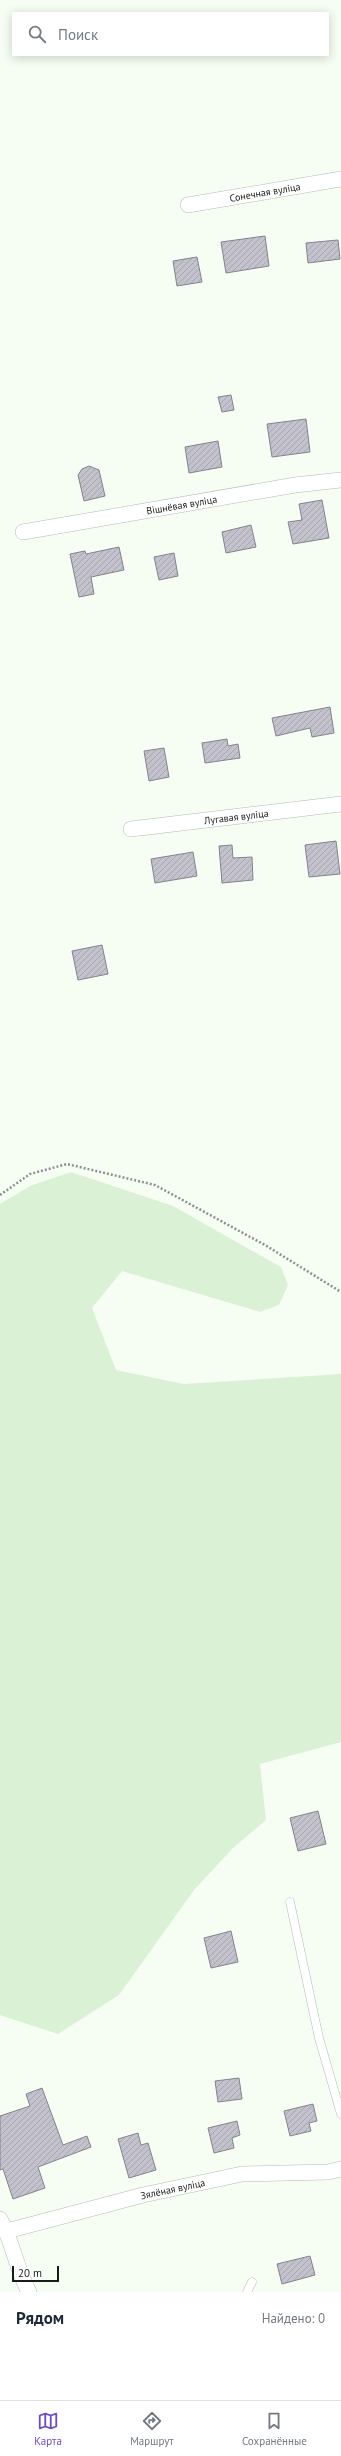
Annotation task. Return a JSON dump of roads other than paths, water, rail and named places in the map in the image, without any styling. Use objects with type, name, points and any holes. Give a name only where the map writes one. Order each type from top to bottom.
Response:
[{"type":"street","name":"Сонечная вуліца","points":[[188,205],[341,179]]},
{"type":"street","name":"Вішнёвая вуліца","points":[[23,532],[295,485],[341,480]]},
{"type":"street","name":"Лугавая вуліца","points":[[131,829],[341,804]]},
{"type":"street","name":"Зялёная вуліца","points":[[3,2225],[242,2174],[328,2172],[341,2169]]},
{"type":"street","points":[[3,2225],[21,2278],[29,2292]]},
{"type":"lane","points":[[290,1902],[319,2038],[341,2114]]},
{"type":"lane","points":[[247,2292],[252,2282]]}]
